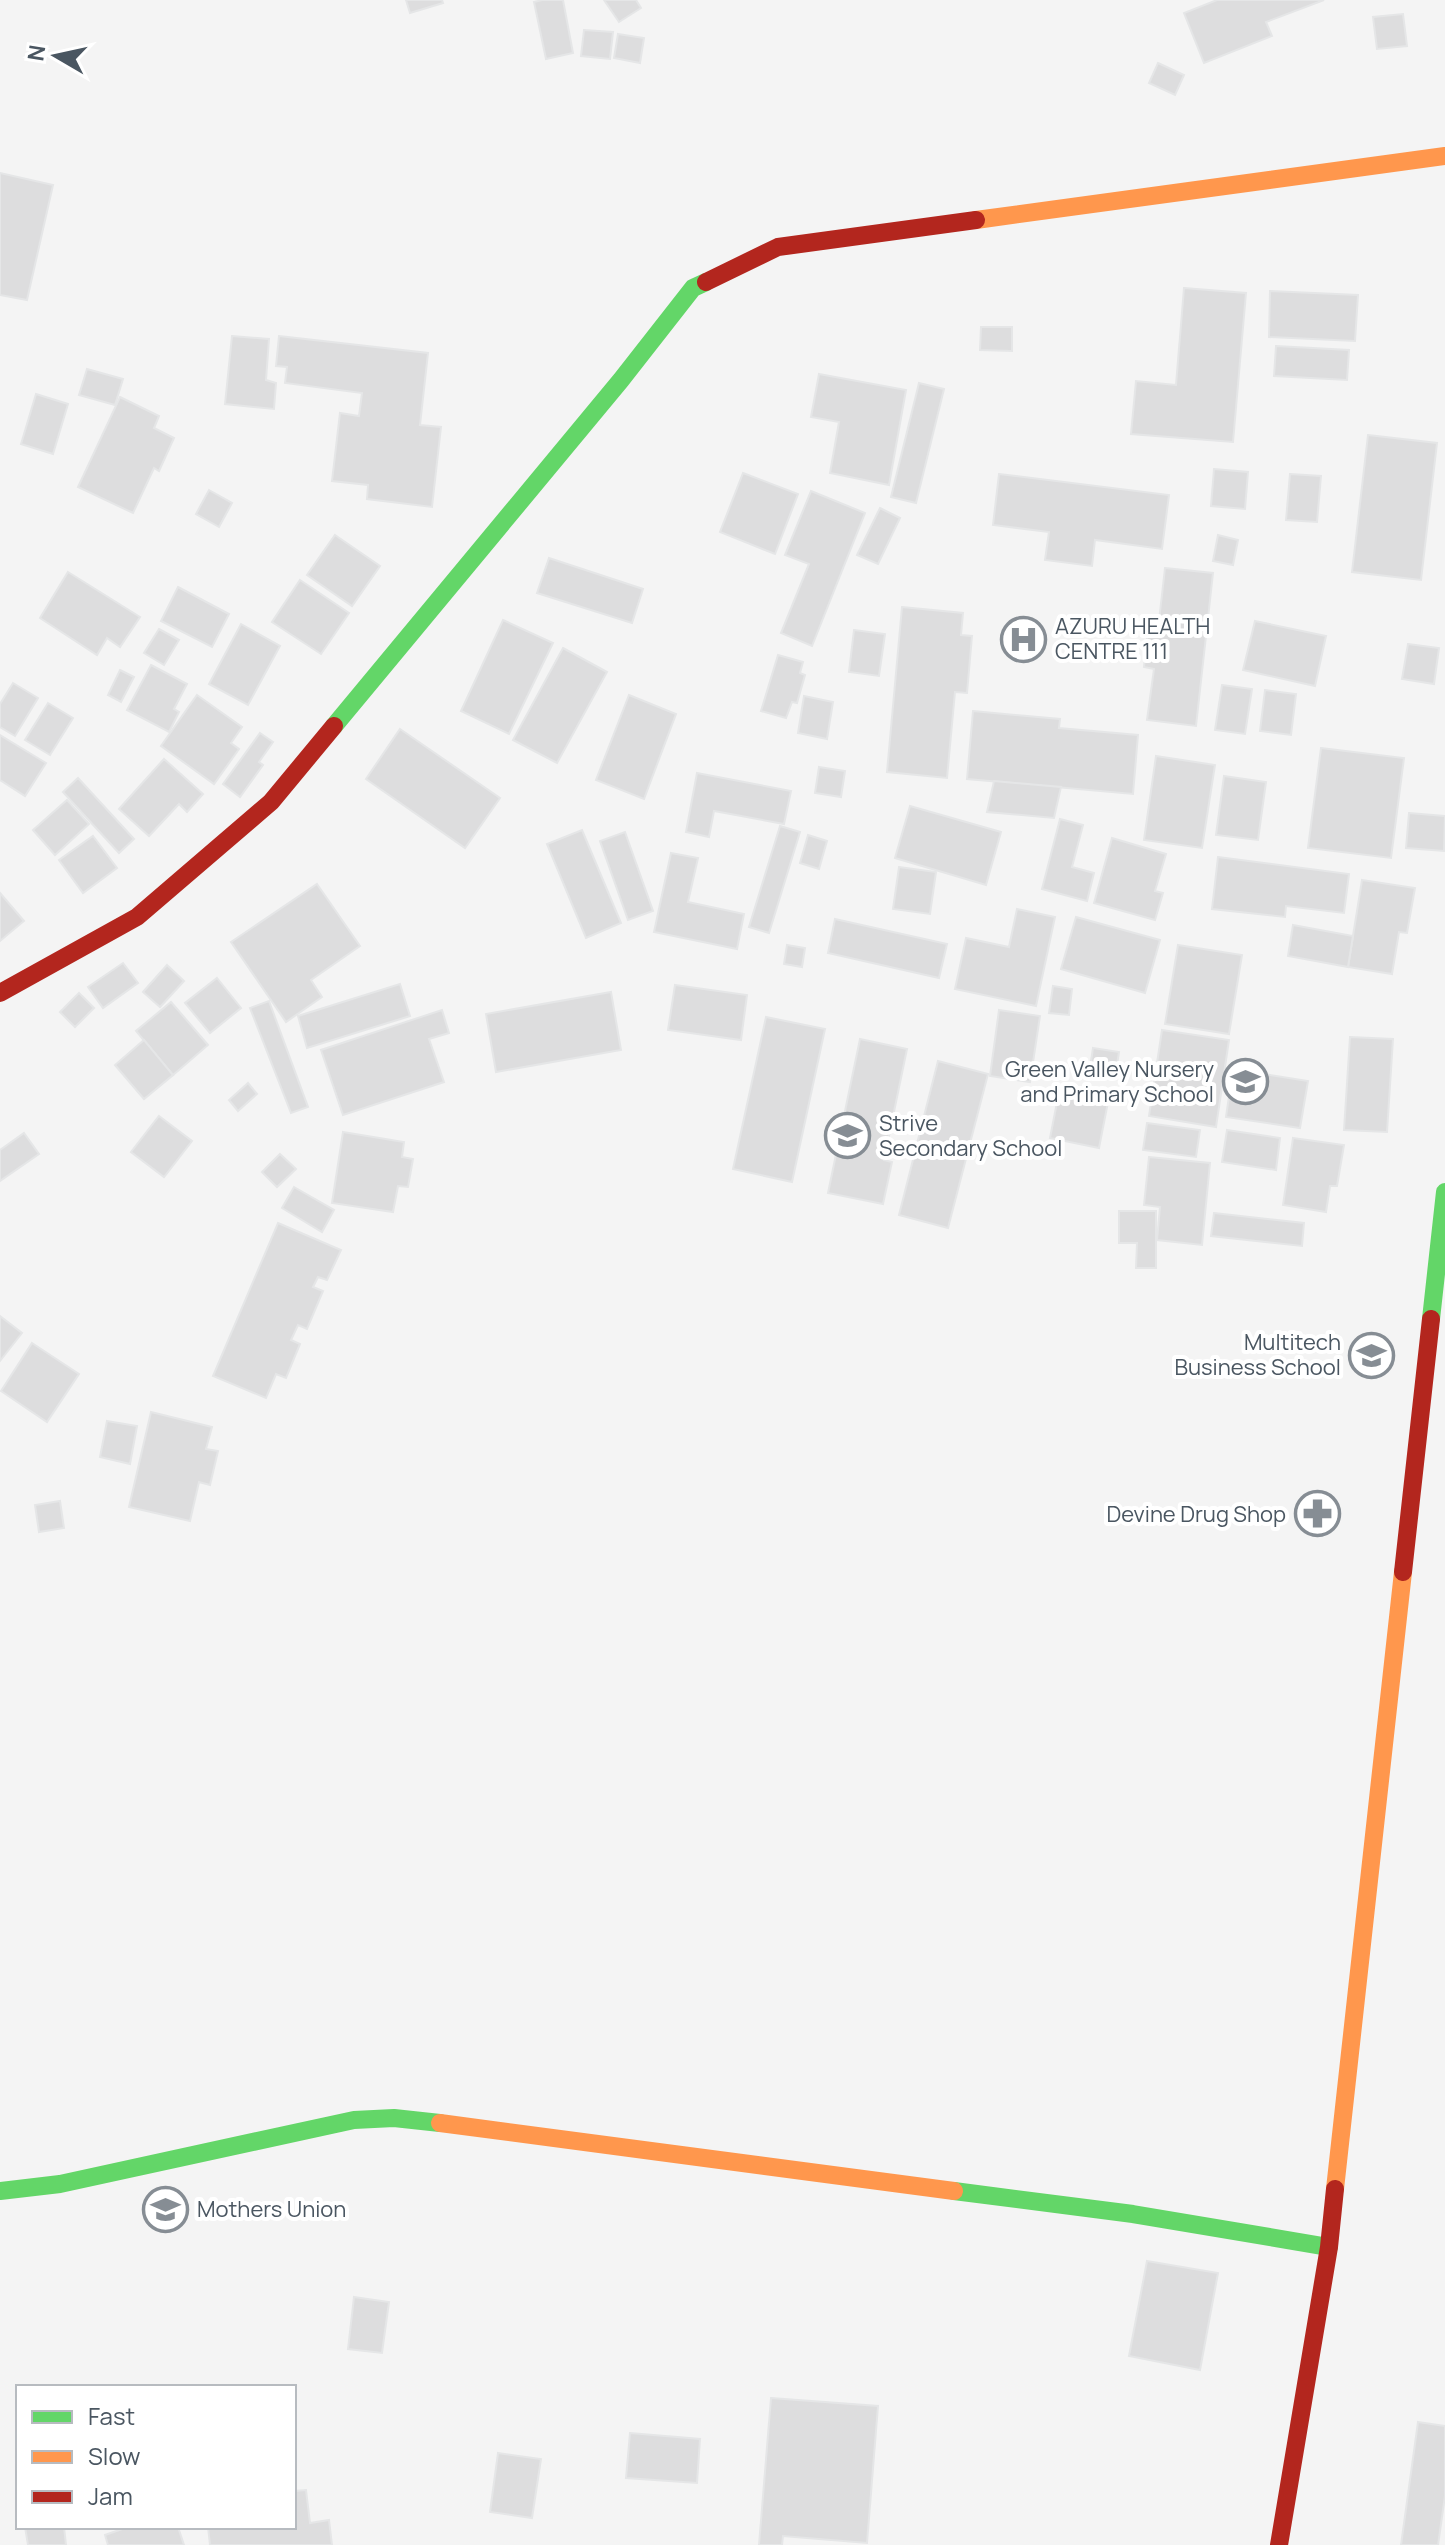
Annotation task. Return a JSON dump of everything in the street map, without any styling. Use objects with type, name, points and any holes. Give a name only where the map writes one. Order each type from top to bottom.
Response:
[{"type":"street","points":[[0,993],[137,917],[271,802],[621,380],[693,288],[778,247],[1445,156]]},
{"type":"street","points":[[1279,2545],[1329,2247],[1445,1192]]},
{"type":"street","points":[[0,2191],[60,2184],[354,2120],[394,2118],[1133,2214],[1329,2247]]},
{"type":"building","points":[[406,0],[442,0],[443,3],[410,13]]},
{"type":"building","points":[[563,0],[573,53],[546,59],[534,2]]},
{"type":"building","points":[[604,0],[636,0],[641,8],[619,22]]},
{"type":"building","points":[[1217,0],[1324,0],[1266,22],[1272,36],[1204,63],[1184,13]]},
{"type":"building","points":[[1403,14],[1407,46],[1377,49],[1373,17]]},
{"type":"building","points":[[584,30],[613,32],[610,59],[581,56]]},
{"type":"building","points":[[618,34],[644,38],[640,63],[614,58]]},
{"type":"building","points":[[1158,63],[1184,75],[1175,95],[1149,83]]},
{"type":"building","points":[[0,173],[53,185],[27,300],[0,295]]},
{"type":"building","points":[[1184,288],[1246,293],[1233,442],[1131,434],[1136,381],[1176,385]]},
{"type":"building","points":[[1270,291],[1358,295],[1355,341],[1269,337]]},
{"type":"building","points":[[981,327],[1012,327],[1012,351],[980,350]]},
{"type":"building","points":[[232,336],[269,339],[266,380],[276,383],[274,409],[225,404]]},
{"type":"building","points":[[279,336],[428,353],[420,425],[441,427],[432,507],[367,499],[368,485],[332,481],[340,413],[359,416],[362,393],[285,383],[287,367],[276,366]]},
{"type":"building","points":[[1276,346],[1349,350],[1347,380],[1274,376]]},
{"type":"building","points":[[87,369],[123,379],[115,405],[79,395]]},
{"type":"building","points":[[819,374],[906,390],[889,485],[830,473],[839,422],[811,417]]},
{"type":"building","points":[[919,383],[944,389],[916,503],[891,497]]},
{"type":"building","points":[[36,394],[68,404],[53,454],[21,444]]},
{"type":"building","points":[[120,397],[159,416],[154,428],[174,438],[159,471],[154,468],[133,513],[78,487]]},
{"type":"building","points":[[1368,435],[1437,443],[1421,580],[1352,572]]},
{"type":"building","points":[[1214,469],[1248,472],[1245,509],[1211,506]]},
{"type":"building","points":[[743,473],[798,494],[775,554],[720,532]]},
{"type":"building","points":[[999,474],[1169,495],[1162,549],[1095,540],[1092,566],[1045,560],[1049,532],[993,525]]},
{"type":"building","points":[[1290,474],[1321,476],[1317,522],[1286,520]]},
{"type":"building","points":[[209,490],[232,503],[219,527],[196,514]]},
{"type":"building","points":[[811,491],[865,513],[812,646],[781,633],[809,564],[785,555]]},
{"type":"building","points":[[880,508],[900,518],[878,564],[857,555]]},
{"type":"building","points":[[335,535],[380,566],[352,606],[307,575]]},
{"type":"building","points":[[1218,535],[1238,540],[1233,565],[1213,561]]},
{"type":"building","points":[[549,558],[643,589],[632,623],[537,593]]},
{"type":"building","points":[[1165,568],[1213,573],[1196,726],[1147,720],[1154,669],[1144,667],[1149,620],[1159,621]]},
{"type":"building","points":[[68,572],[140,617],[120,647],[107,638],[97,655],[40,618]]},
{"type":"building","points":[[300,580],[349,613],[321,654],[272,622]]},
{"type":"building","points":[[178,587],[229,614],[212,647],[161,621]]},
{"type":"building","points":[[902,607],[963,613],[961,635],[972,636],[967,693],[955,692],[947,778],[887,772]]},
{"type":"building","points":[[503,620],[553,643],[509,734],[461,711]]},
{"type":"building","points":[[1255,621],[1326,636],[1315,686],[1243,670]]},
{"type":"building","points":[[241,624],[280,646],[248,705],[209,684]]},
{"type":"building","points":[[159,629],[179,640],[164,665],[144,653]]},
{"type":"building","points":[[854,630],[885,634],[879,676],[849,672]]},
{"type":"building","points":[[1408,644],[1439,648],[1434,684],[1402,679]]},
{"type":"building","points":[[563,648],[607,672],[557,763],[513,740]]},
{"type":"building","points":[[778,655],[803,662],[800,673],[805,675],[797,703],[792,702],[786,718],[761,711]]},
{"type":"building","points":[[151,665],[187,684],[174,709],[179,712],[169,732],[127,710]]},
{"type":"building","points":[[120,670],[134,677],[121,702],[108,695]]},
{"type":"building","points":[[13,683],[38,698],[15,736],[0,727],[0,704]]},
{"type":"building","points":[[1222,685],[1252,689],[1245,734],[1215,730]]},
{"type":"building","points":[[1265,690],[1296,694],[1291,735],[1260,731]]},
{"type":"building","points":[[197,695],[242,727],[231,743],[239,749],[214,784],[161,746]]},
{"type":"building","points":[[629,695],[676,714],[644,799],[596,780]]},
{"type":"building","points":[[804,696],[833,702],[827,739],[798,733]]},
{"type":"building","points":[[48,703],[73,718],[50,755],[25,740]]},
{"type":"building","points":[[973,711],[1060,719],[1059,728],[1138,735],[1133,794],[967,779]]},
{"type":"building","points":[[400,729],[500,798],[465,848],[366,779]]},
{"type":"building","points":[[260,733],[273,742],[259,762],[263,765],[240,797],[223,784]]},
{"type":"building","points":[[0,735],[46,763],[25,796],[0,780]]},
{"type":"building","points":[[1321,748],[1404,758],[1391,858],[1308,848]]},
{"type":"building","points":[[1156,756],[1215,765],[1202,848],[1144,840]]},
{"type":"building","points":[[164,759],[203,794],[187,812],[179,804],[149,836],[119,809]]},
{"type":"building","points":[[819,767],[845,771],[841,797],[815,793]]},
{"type":"building","points":[[697,773],[791,791],[784,824],[714,811],[709,837],[686,832]]},
{"type":"building","points":[[1224,776],[1266,782],[1258,840],[1216,835]]},
{"type":"building","points":[[78,778],[134,839],[119,853],[63,792]]},
{"type":"building","points":[[994,781],[1061,787],[1054,818],[987,812]]},
{"type":"building","points":[[67,800],[89,824],[55,855],[33,830]]},
{"type":"building","points":[[910,806],[1001,832],[986,885],[895,858]]},
{"type":"building","points":[[1409,813],[1445,816],[1444,851],[1406,848]]},
{"type":"building","points":[[1060,819],[1083,825],[1072,867],[1094,873],[1087,901],[1042,889]]},
{"type":"building","points":[[780,826],[800,832],[769,933],[749,927]]},
{"type":"building","points":[[582,830],[621,923],[586,938],[547,844]]},
{"type":"building","points":[[625,832],[653,911],[628,920],[600,841]]},
{"type":"building","points":[[808,835],[827,841],[819,869],[800,863]]},
{"type":"building","points":[[93,836],[117,868],[83,893],[59,860]]},
{"type":"building","points":[[1112,838],[1166,854],[1155,891],[1163,893],[1155,920],[1094,903]]},
{"type":"building","points":[[671,853],[698,858],[688,902],[744,914],[737,949],[654,932]]},
{"type":"building","points":[[1218,857],[1349,874],[1344,913],[1286,906],[1285,917],[1212,909]]},
{"type":"building","points":[[899,867],[936,872],[930,914],[893,909]]},
{"type":"building","points":[[1362,880],[1415,888],[1407,933],[1399,932],[1392,974],[1348,967]]},
{"type":"building","points":[[317,884],[360,946],[311,980],[322,997],[286,1022],[231,942]]},
{"type":"building","points":[[0,893],[24,921],[0,941]]},
{"type":"building","points":[[1017,909],[1055,917],[1036,1006],[955,989],[966,938],[1009,947]]},
{"type":"building","points":[[1076,917],[1160,940],[1145,993],[1061,969]]},
{"type":"building","points":[[835,919],[947,944],[939,978],[828,953]]},
{"type":"building","points":[[1293,925],[1353,936],[1348,967],[1288,956]]},
{"type":"building","points":[[787,945],[805,948],[802,967],[784,964]]},
{"type":"building","points":[[1178,945],[1242,955],[1229,1034],[1165,1024]]},
{"type":"building","points":[[123,963],[138,983],[103,1008],[88,987]]},
{"type":"building","points":[[167,965],[184,981],[160,1007],[143,992]]},
{"type":"building","points":[[217,978],[241,1008],[210,1033],[185,1003]]},
{"type":"building","points":[[400,984],[410,1016],[307,1048],[298,1016]]},
{"type":"building","points":[[675,985],[747,995],[741,1040],[668,1030]]},
{"type":"building","points":[[1053,986],[1072,989],[1069,1015],[1049,1013]]},
{"type":"building","points":[[611,992],[621,1050],[496,1072],[486,1014]]},
{"type":"building","points":[[79,993],[94,1008],[75,1027],[60,1012]]},
{"type":"building","points":[[269,1001],[308,1107],[291,1113],[250,1008]]},
{"type":"building","points":[[171,1002],[208,1045],[173,1075],[136,1031]]},
{"type":"building","points":[[442,1010],[449,1033],[429,1039],[444,1082],[343,1115],[321,1050]]},
{"type":"building","points":[[999,1010],[1040,1016],[1030,1082],[990,1076]]},
{"type":"building","points":[[766,1017],[825,1029],[792,1182],[733,1169]]},
{"type":"building","points":[[1162,1030],[1229,1040],[1216,1127],[1149,1116]]},
{"type":"building","points":[[1350,1037],[1393,1039],[1387,1132],[1344,1130]]},
{"type":"building","points":[[860,1039],[907,1049],[884,1160],[892,1162],[883,1204],[828,1193]]},
{"type":"building","points":[[144,1040],[173,1075],[144,1099],[115,1065]]},
{"type":"building","points":[[1093,1048],[1119,1052],[1115,1078],[1089,1074]]},
{"type":"building","points":[[938,1061],[988,1074],[948,1228],[899,1215]]},
{"type":"building","points":[[1233,1069],[1308,1081],[1300,1128],[1226,1117]]},
{"type":"building","points":[[248,1083],[257,1094],[238,1111],[229,1100]]},
{"type":"building","points":[[1059,1092],[1108,1102],[1099,1148],[1050,1138]]},
{"type":"building","points":[[159,1116],[192,1141],[164,1177],[131,1152]]},
{"type":"building","points":[[1147,1123],[1200,1130],[1196,1157],[1143,1150]]},
{"type":"building","points":[[1227,1130],[1280,1138],[1276,1170],[1222,1162]]},
{"type":"building","points":[[343,1132],[404,1142],[402,1157],[413,1159],[408,1187],[398,1186],[393,1212],[332,1203]]},
{"type":"building","points":[[24,1133],[39,1154],[0,1181],[0,1150]]},
{"type":"building","points":[[1293,1138],[1344,1145],[1337,1186],[1330,1186],[1326,1212],[1283,1205]]},
{"type":"building","points":[[280,1154],[296,1169],[277,1187],[262,1172]]},
{"type":"building","points":[[1149,1157],[1210,1163],[1202,1245],[1157,1240],[1160,1207],[1144,1205]]},
{"type":"building","points":[[294,1187],[334,1210],[322,1232],[282,1208]]},
{"type":"building","points":[[1119,1211],[1156,1211],[1156,1268],[1136,1268],[1137,1243],[1119,1243]]},
{"type":"building","points":[[1214,1213],[1304,1223],[1302,1246],[1211,1236]]},
{"type":"building","points":[[278,1223],[341,1250],[327,1280],[318,1277],[313,1287],[323,1291],[307,1329],[298,1325],[291,1340],[300,1344],[286,1378],[276,1374],[266,1398],[213,1376]]},
{"type":"building","points":[[0,1316],[22,1333],[0,1361]]},
{"type":"building","points":[[32,1343],[79,1374],[47,1422],[1,1391]]},
{"type":"building","points":[[151,1412],[212,1427],[206,1449],[218,1451],[210,1485],[199,1482],[190,1521],[129,1507]]},
{"type":"building","points":[[107,1421],[137,1426],[130,1464],[100,1457]]},
{"type":"building","points":[[60,1501],[64,1528],[39,1532],[35,1505]]},
{"type":"building","points":[[1147,2261],[1218,2273],[1200,2370],[1129,2356]]},
{"type":"building","points":[[354,2297],[389,2302],[382,2353],[348,2349]]},
{"type":"building","points":[[771,2398],[878,2406],[867,2543],[783,2536],[782,2545],[759,2545]]},
{"type":"building","points":[[1418,2422],[1445,2426],[1445,2496],[1438,2545],[1401,2545]]},
{"type":"building","points":[[630,2433],[700,2439],[697,2483],[626,2478]]},
{"type":"building","points":[[498,2453],[541,2459],[532,2518],[490,2512]]},
{"type":"building","points":[[306,2490],[310,2523],[329,2520],[332,2545],[210,2545],[208,2529],[296,2529],[296,2491]]},
{"type":"building","points":[[25,2529],[64,2529],[66,2545],[28,2545]]},
{"type":"building","points":[[122,2529],[179,2529],[184,2545],[108,2545],[105,2535]]},
{"type":"traffic: fast","points":[[334,726],[621,380],[693,288],[706,282]]},
{"type":"traffic: fast","points":[[1431,1319],[1445,1192]]},
{"type":"traffic: fast","points":[[0,2191],[60,2184],[354,2120],[394,2118],[440,2123]]},
{"type":"traffic: fast","points":[[954,2191],[1133,2214],[1329,2247]]},
{"type":"traffic: slow","points":[[976,220],[1445,156]]},
{"type":"traffic: slow","points":[[1335,2189],[1403,1572]]},
{"type":"traffic: slow","points":[[440,2123],[954,2191]]},
{"type":"traffic: jam","points":[[706,282],[778,247],[976,220]]},
{"type":"traffic: jam","points":[[0,993],[137,917],[271,802],[334,726]]},
{"type":"traffic: jam","points":[[1403,1572],[1431,1319]]},
{"type":"traffic: jam","points":[[1279,2545],[1329,2247],[1335,2189]]},
{"type":"place","name":"AZURU HEALTH CENTRE 111","points":[[1024,639]]},
{"type":"place","name":"Green Valley Nursery and Primary School","points":[[1245,1082]]},
{"type":"place","name":"Strive Secondary School","points":[[848,1136]]},
{"type":"place","name":"Multitech Business School","points":[[1372,1355]]},
{"type":"place","name":"Devine Drug Shop","points":[[1317,1514]]},
{"type":"place","name":"Mothers Union","points":[[166,2209]]}]
